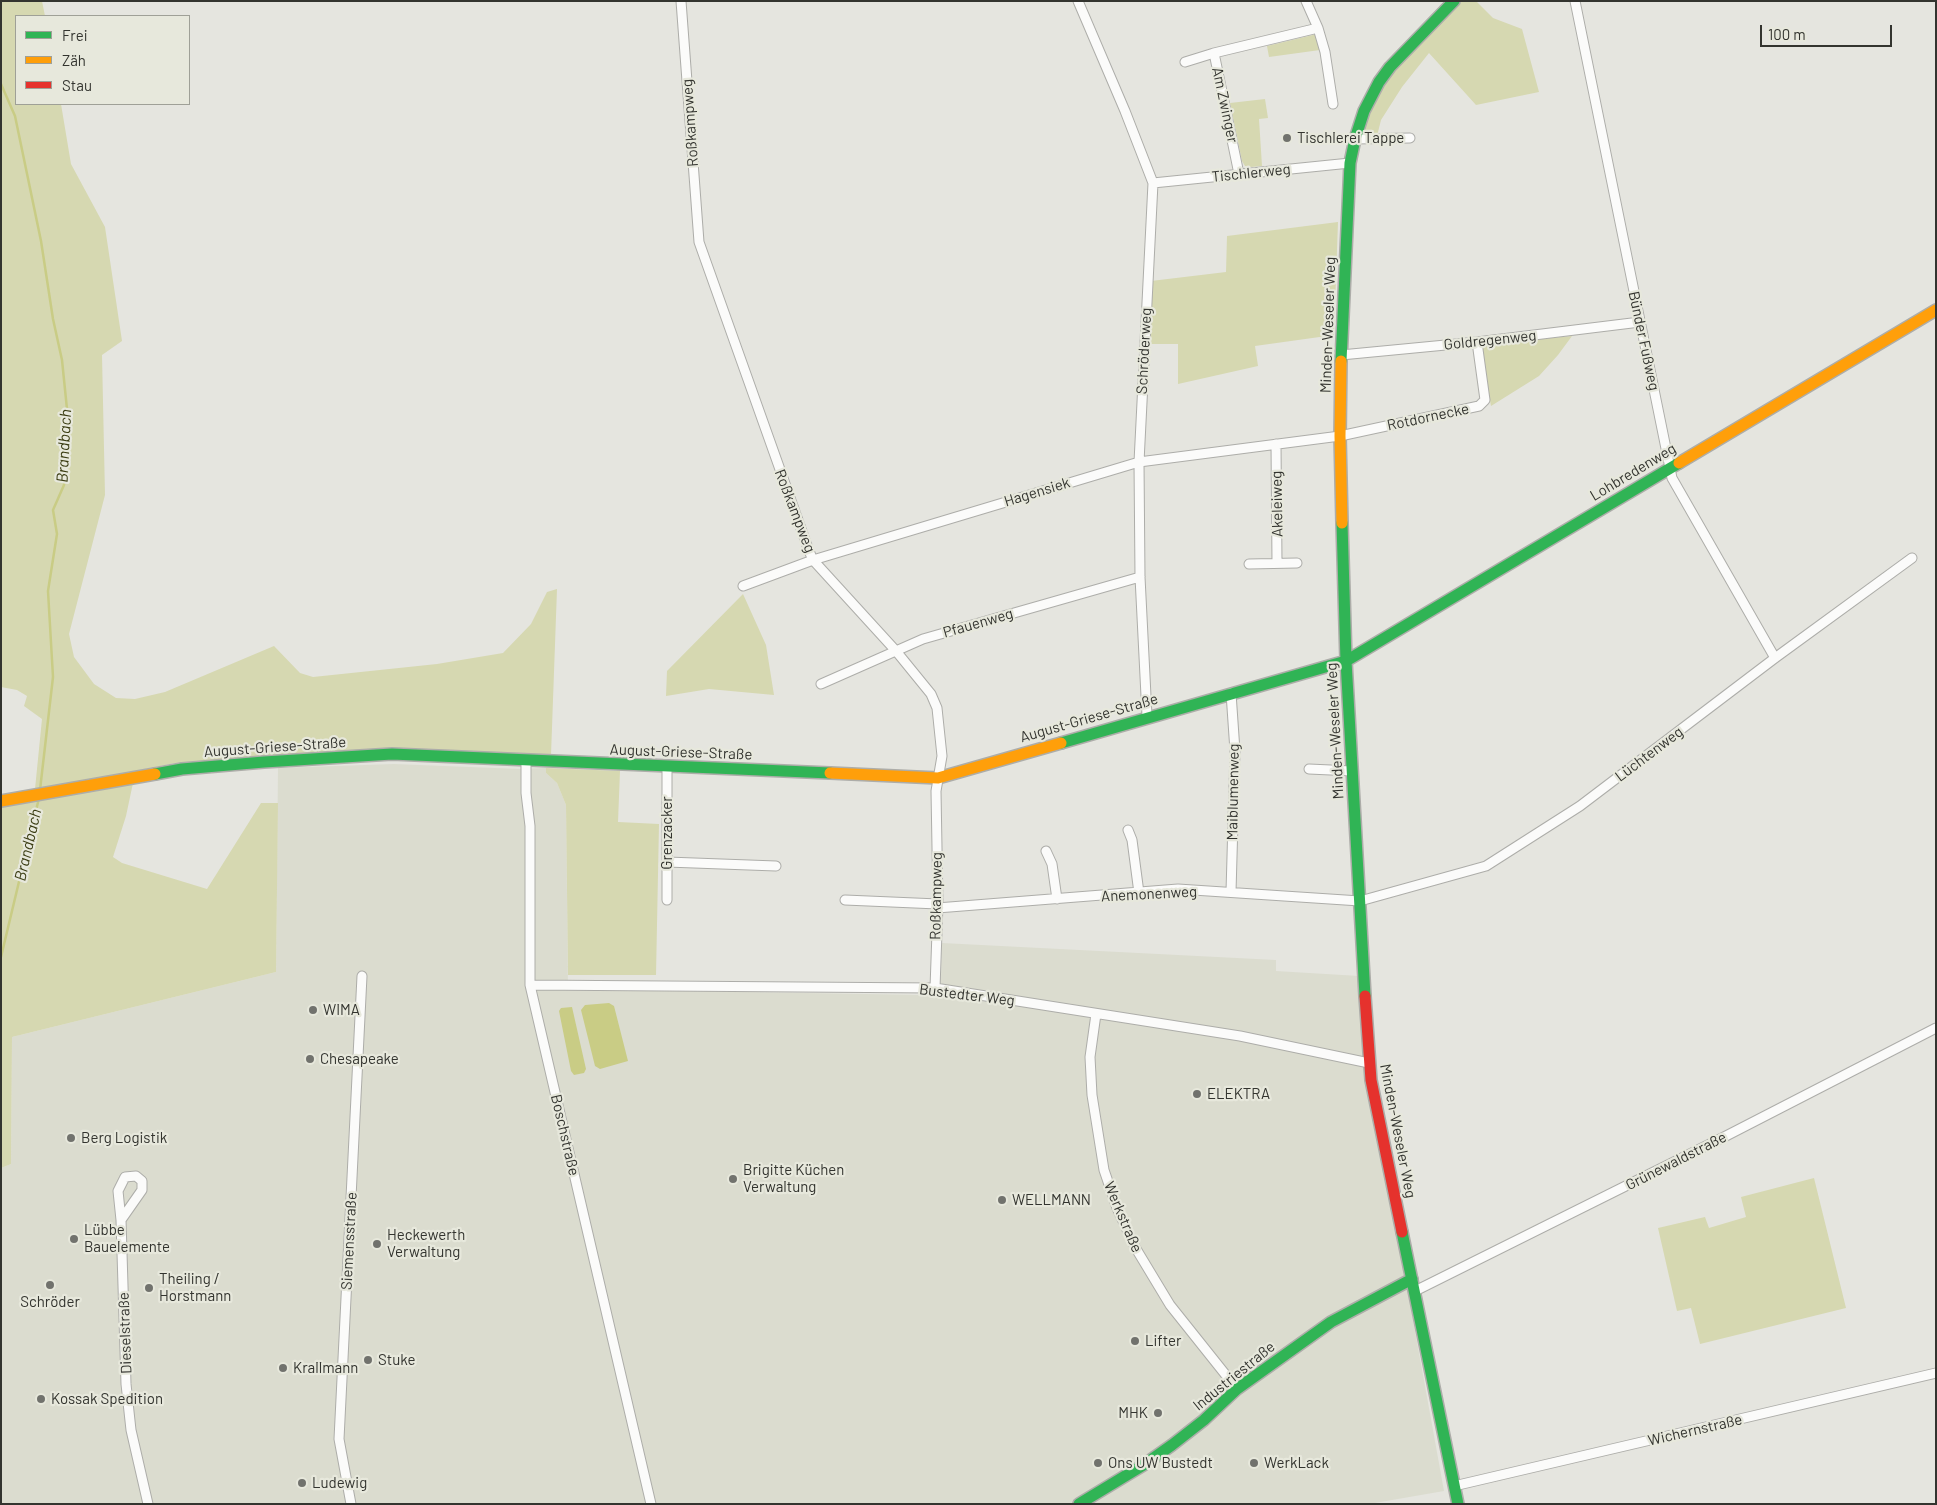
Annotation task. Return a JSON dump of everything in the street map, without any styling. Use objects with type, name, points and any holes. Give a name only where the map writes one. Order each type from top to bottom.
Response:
[{"type":"street","name":"Roßkampweg","points":[[681,1],[699,242],[805,542],[813,560],[896,651],[931,694],[937,708],[942,756],[936,791],[938,906],[935,988]]},
{"type":"street","name":"Schröderweg","points":[[1078,1],[1125,111],[1153,183],[1139,462],[1140,577],[1147,716]]},
{"type":"street","points":[[1306,1],[1318,28],[1325,52],[1333,104]]},
{"type":"street","name":"Minden-Weseler Weg","points":[[1454,1],[1396,60],[1379,82],[1364,111],[1355,139],[1350,163],[1341,355],[1340,436],[1346,661],[1369,1063],[1458,1504]]},
{"type":"street","name":"Bünder Fußweg","points":[[1575,1],[1672,478],[1775,658]]},
{"type":"street","name":"Am Zwinger","points":[[1239,174],[1214,53],[1318,28]]},
{"type":"street","points":[[1185,62],[1214,53]]},
{"type":"street","points":[[1355,139],[1410,138]]},
{"type":"street","name":"Tischlerweg","points":[[1153,183],[1350,163]]},
{"type":"street","name":"Lohbredenweg","points":[[1346,661],[1936,310]]},
{"type":"street","name":"Goldregenweg","points":[[1341,355],[1476,342],[1640,322]]},
{"type":"street","name":"Rotdornecke","points":[[1340,436],[1479,406],[1486,400],[1476,342]]},
{"type":"street","name":"Hagensiek","points":[[743,586],[813,560],[1139,462],[1340,436]]},
{"type":"street","name":"Akeleiweg","points":[[1276,444],[1277,563]]},
{"type":"street","name":"Lüchtenweg","points":[[1360,900],[1486,866],[1580,806],[1775,658],[1912,558]]},
{"type":"street","points":[[1249,564],[1297,564]]},
{"type":"street","name":"Pfauenweg","points":[[821,684],[923,639],[1140,577]]},
{"type":"street","name":"August-Griese-Straße","points":[[1,801],[182,769],[392,754],[938,778],[1147,716],[1346,661]]},
{"type":"street","name":"Maiblumenweg","points":[[1231,693],[1235,752],[1231,892]]},
{"type":"street","name":"Boschstraße","points":[[526,760],[526,793],[530,826],[530,985],[651,1504]]},
{"type":"street","name":"Grenzacker","points":[[666,900],[667,766]]},
{"type":"street","points":[[1309,769],[1352,771]]},
{"type":"street","points":[[1128,830],[1132,840],[1139,893]]},
{"type":"street","points":[[1046,852],[1052,864],[1058,900]]},
{"type":"street","points":[[667,862],[776,866]]},
{"type":"street","name":"Anemonenweg","points":[[845,900],[938,906],[1058,900],[1178,889],[1360,900]]},
{"type":"street","name":"Siemensstraße","points":[[351,1504],[339,1439],[362,976]]},
{"type":"street","name":"Bustedter Weg","points":[[530,985],[935,988],[1240,1036],[1369,1063]]},
{"type":"street","name":"Werkstraße","points":[[1096,1014],[1090,1057],[1092,1095],[1104,1170],[1117,1208],[1135,1247],[1170,1305],[1237,1389]]},
{"type":"street","name":"Grünewaldstraße","points":[[1413,1285],[1724,1137],[1936,1028]]},
{"type":"street","name":"Dieselstraße","points":[[121,1220],[142,1190],[142,1181],[136,1176],[125,1177],[118,1191],[121,1220],[130,1430],[148,1504]]},
{"type":"street","name":"Industriestraße","points":[[1085,1502],[1172,1445],[1204,1420],[1237,1389],[1331,1322],[1396,1286],[1413,1285]]},
{"type":"street","name":"Wichernstraße","points":[[1454,1486],[1936,1373]]},
{"type":"shaded area","points":[[1,1],[42,1],[45,15],[15,15],[15,105],[61,105],[71,164],[105,227],[122,341],[102,355],[105,495],[69,634],[74,657],[94,684],[116,698],[135,699],[165,692],[274,646],[300,673],[313,677],[437,664],[503,653],[531,624],[547,592],[557,589],[551,755],[395,748],[175,763],[62,786],[35,789],[42,719],[24,706],[27,696],[17,690],[1,687]]},
{"type":"shaded area","points":[[1462,1],[1476,1],[1493,18],[1522,29],[1539,92],[1476,105],[1429,53],[1402,87],[1381,120],[1377,136],[1360,135],[1378,93],[1395,69],[1419,42]]},
{"type":"shaded area","points":[[1317,34],[1320,50],[1269,57],[1267,46]]},
{"type":"shaded area","points":[[1265,99],[1268,118],[1259,119],[1262,166],[1245,166],[1242,161],[1230,103]]},
{"type":"shaded area","points":[[1338,222],[1334,335],[1255,346],[1258,366],[1178,384],[1178,344],[1146,344],[1151,281],[1226,272],[1227,236]]},
{"type":"shaded area","points":[[1572,336],[1539,376],[1491,406],[1481,353],[1483,347],[1487,344]]},
{"type":"shaded area","points":[[743,594],[766,645],[774,695],[709,689],[666,696],[667,671]]},
{"type":"shaded area","points":[[394,764],[520,769],[546,768],[546,773],[557,783],[566,805],[568,989],[924,995],[941,978],[942,943],[1276,960],[1276,971],[1359,976],[1366,1081],[1410,1303],[1444,1491],[1369,1504],[1,1504],[1,1168],[11,1164],[12,1037],[276,972],[278,768]]},
{"type":"shaded area","points":[[546,768],[620,771],[618,822],[659,824],[656,975],[568,975],[566,805],[557,783],[546,773]]},
{"type":"shaded area","points":[[133,783],[126,816],[113,857],[122,863],[207,889],[261,803],[278,803],[276,972],[12,1037],[11,1164],[1,1168],[1,805]]},
{"type":"shaded area","points":[[609,1003],[614,1006],[628,1061],[600,1069],[595,1066],[581,1010],[585,1005]]},
{"type":"shaded area","points":[[572,1007],[586,1069],[584,1073],[574,1075],[571,1071],[559,1011],[561,1008]]},
{"type":"shaded area","points":[[1814,1178],[1846,1308],[1700,1344],[1691,1308],[1677,1311],[1658,1228],[1705,1217],[1709,1228],[1746,1217],[1741,1197]]},
{"type":"waterway","name":"Brandbach","points":[[1,84],[15,116],[41,241],[53,319],[62,360],[68,419],[64,485],[53,510],[57,534],[48,591],[53,677],[40,790]]},
{"type":"waterway","name":"Brandbach","points":[[1,957],[39,798]]},
{"type":"traffic: fast","points":[[1341,361],[1350,163],[1355,139],[1364,111],[1379,82],[1390,67],[1454,1]]},
{"type":"traffic: fast","points":[[1061,743],[1346,661],[1679,463]]},
{"type":"traffic: fast","points":[[1342,523],[1346,661],[1365,996]]},
{"type":"traffic: fast","points":[[155,774],[182,769],[264,762],[392,754],[830,773]]},
{"type":"traffic: fast","points":[[1402,1232],[1458,1504]]},
{"type":"traffic: fast","points":[[1079,1504],[1145,1464],[1172,1445],[1204,1420],[1237,1389],[1331,1322],[1412,1279]]},
{"type":"traffic: slow","points":[[1679,463],[1936,310]]},
{"type":"traffic: slow","points":[[1341,361],[1342,523]]},
{"type":"traffic: slow","points":[[830,773],[938,778],[1061,743]]},
{"type":"traffic: slow","points":[[1,801],[155,774]]},
{"type":"traffic: jam","points":[[1365,996],[1371,1080],[1402,1232]]},
{"type":"place","name":"Tischlerei Tappe","points":[[1287,138]]},
{"type":"place","name":"WIMA","points":[[313,1010]]},
{"type":"place","name":"Chesapeake","points":[[310,1059]]},
{"type":"place","name":"ELEKTRA","points":[[1197,1094]]},
{"type":"place","name":"Berg Logistik","points":[[71,1138]]},
{"type":"place","name":"Brigitte Küchen Verwaltung","points":[[733,1179]]},
{"type":"place","name":"WELLMANN","points":[[1002,1200]]},
{"type":"place","name":"Lübbe Bauelemente","points":[[74,1239]]},
{"type":"place","name":"Heckewerth Verwaltung","points":[[377,1244]]},
{"type":"place","name":"Schröder","points":[[50,1285]]},
{"type":"place","name":"Theiling / Horstmann","points":[[149,1288]]},
{"type":"place","name":"Lifter","points":[[1135,1341]]},
{"type":"place","name":"Stuke","points":[[368,1360]]},
{"type":"place","name":"Krallmann","points":[[283,1368]]},
{"type":"place","name":"Kossak Spedition","points":[[41,1399]]},
{"type":"place","name":"MHK","points":[[1158,1413]]},
{"type":"place","name":"Ons UW Bustedt","points":[[1098,1463]]},
{"type":"place","name":"WerkLack","points":[[1254,1463]]},
{"type":"place","name":"Ludewig","points":[[302,1483]]}]
